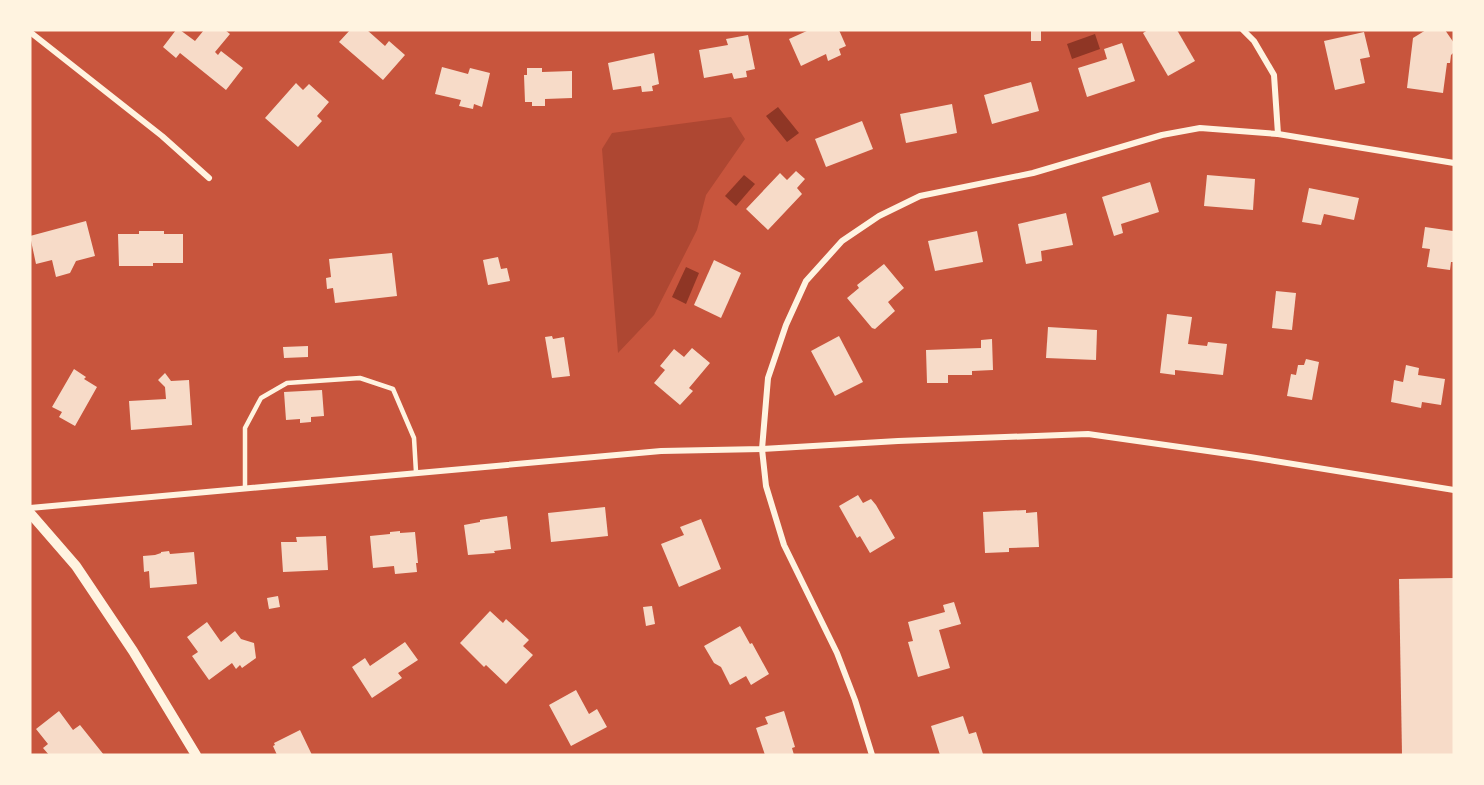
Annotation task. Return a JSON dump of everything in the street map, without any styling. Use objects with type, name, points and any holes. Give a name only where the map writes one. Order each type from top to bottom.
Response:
[{"type":"street","points":[[1243,30],[1254,41],[1274,75],[1278,134]]},
{"type":"street","points":[[30,32],[162,136],[209,178]]},
{"type":"street","points":[[872,755],[837,653],[784,545],[766,486],[762,449],[768,378],[786,325],[806,281],[842,241],[879,216],[920,196],[1034,173],[1162,135],[1200,128],[1278,134],[1454,163]]},
{"type":"street","points":[[30,508],[661,451],[762,449],[1088,434],[1454,490]]},
{"type":"street","points":[[30,513],[76,566],[133,651],[196,755]]},
{"type":"lane","points":[[244,487],[245,428],[261,398],[287,383],[360,378],[393,389],[414,438],[416,472]]},
{"type":"shaded area","points":[[1095,34],[1100,49],[1072,59],[1067,44]]},
{"type":"shaded area","points":[[778,107],[799,133],[787,142],[766,116]]},
{"type":"shaded area","points":[[731,117],[745,139],[706,195],[697,230],[654,315],[618,353],[602,149],[612,133]]},
{"type":"shaded area","points":[[744,175],[755,184],[736,206],[725,196]]},
{"type":"shaded area","points":[[686,267],[699,273],[686,304],[672,297]]},
{"type":"building","points":[[176,30],[180,30],[195,41],[204,30],[225,30],[230,34],[215,52],[218,55],[221,51],[243,68],[226,90],[180,53],[176,58],[163,47]]},
{"type":"building","points":[[350,30],[367,30],[385,46],[389,41],[405,55],[383,80],[339,42]]},
{"type":"building","points":[[809,30],[839,30],[846,46],[839,49],[841,55],[828,61],[826,54],[801,66],[789,39]]},
{"type":"building","points":[[1031,30],[1041,30],[1041,41],[1031,41]]},
{"type":"building","points":[[1148,30],[1177,30],[1195,61],[1168,76],[1143,33]]},
{"type":"building","points":[[1426,30],[1445,30],[1454,43],[1454,52],[1450,63],[1447,63],[1443,93],[1407,88],[1413,38]]},
{"type":"building","points":[[1364,32],[1370,57],[1360,59],[1365,83],[1335,90],[1324,41]]},
{"type":"building","points":[[748,35],[755,69],[746,71],[747,77],[734,79],[732,73],[704,78],[699,50],[728,45],[726,39]]},
{"type":"building","points":[[1122,43],[1135,81],[1087,97],[1078,68],[1107,59],[1104,49]]},
{"type":"building","points":[[654,53],[659,84],[652,86],[653,91],[642,92],[641,86],[613,90],[608,63]]},
{"type":"building","points":[[442,67],[468,74],[470,68],[490,73],[482,107],[474,104],[473,109],[459,106],[461,100],[435,94]]},
{"type":"building","points":[[527,68],[542,68],[542,72],[572,71],[572,98],[545,99],[545,106],[532,106],[532,102],[525,102],[524,75],[527,75]]},
{"type":"building","points":[[1031,82],[1039,111],[992,124],[984,95]]},
{"type":"building","points":[[296,83],[303,90],[309,84],[329,102],[317,116],[322,121],[298,147],[265,118]]},
{"type":"building","points":[[952,104],[957,133],[906,143],[900,114]]},
{"type":"building","points":[[862,121],[873,149],[826,167],[815,139]]},
{"type":"building","points":[[796,171],[805,179],[797,188],[802,194],[768,230],[746,209],[780,173],[787,180]]},
{"type":"building","points":[[1207,175],[1255,179],[1253,210],[1204,206]]},
{"type":"building","points":[[1150,182],[1159,212],[1121,224],[1123,233],[1114,236],[1102,197]]},
{"type":"building","points":[[1309,188],[1359,198],[1354,220],[1324,214],[1321,225],[1302,222]]},
{"type":"building","points":[[1066,213],[1073,245],[1041,251],[1042,261],[1026,264],[1018,224]]},
{"type":"building","points":[[86,221],[95,256],[76,261],[70,273],[56,277],[52,260],[36,264],[30,236]]},
{"type":"building","points":[[1425,227],[1453,231],[1454,262],[1451,262],[1450,270],[1427,267],[1430,249],[1422,248]]},
{"type":"building","points":[[139,231],[183,234],[183,263],[119,266],[118,234],[139,234]]},
{"type":"building","points":[[977,231],[983,262],[935,271],[928,241]]},
{"type":"building","points":[[392,253],[397,296],[335,303],[333,288],[327,289],[326,278],[331,277],[329,259]]},
{"type":"building","points":[[498,257],[501,269],[507,268],[510,281],[488,285],[483,260]]},
{"type":"building","points":[[714,260],[741,273],[721,318],[694,305]]},
{"type":"building","points":[[884,264],[904,288],[888,302],[895,311],[875,329],[847,298],[859,288],[857,285]]},
{"type":"building","points":[[1276,291],[1296,293],[1292,330],[1272,328]]},
{"type":"building","points":[[1167,314],[1192,317],[1188,344],[1207,346],[1208,342],[1227,344],[1223,375],[1175,370],[1175,375],[1160,373]]},
{"type":"building","points":[[1048,327],[1097,330],[1096,360],[1046,358]]},
{"type":"building","points":[[552,336],[553,339],[564,337],[570,376],[552,378],[545,337]]},
{"type":"building","points":[[839,336],[863,382],[835,396],[811,351]]},
{"type":"building","points":[[992,339],[993,370],[972,371],[972,375],[948,375],[948,383],[927,383],[926,350],[981,348],[981,340]]},
{"type":"building","points":[[308,346],[308,357],[284,358],[283,347]]},
{"type":"building","points":[[692,348],[710,363],[689,388],[693,391],[680,405],[654,383],[665,370],[660,366],[674,349],[684,357]]},
{"type":"building","points":[[1306,359],[1319,362],[1312,400],[1287,396],[1291,374],[1296,375],[1298,365],[1304,365]]},
{"type":"building","points":[[1406,365],[1419,368],[1418,375],[1445,379],[1441,405],[1422,402],[1421,408],[1391,402],[1394,380],[1403,382]]},
{"type":"building","points":[[74,369],[97,387],[75,426],[59,417],[62,412],[52,407]]},
{"type":"building","points":[[165,373],[171,381],[189,380],[192,425],[131,430],[129,401],[166,399],[165,387],[158,380]]},
{"type":"building","points":[[322,390],[324,416],[311,417],[311,422],[300,423],[300,419],[286,420],[284,392]]},
{"type":"building","points":[[858,495],[863,503],[871,499],[895,538],[870,553],[860,536],[857,538],[839,506]]},
{"type":"building","points":[[605,507],[608,536],[551,542],[548,513]]},
{"type":"building","points":[[1026,510],[1026,513],[1037,512],[1039,547],[1009,548],[1009,552],[985,553],[983,512]]},
{"type":"building","points":[[507,516],[511,549],[468,555],[464,525]]},
{"type":"building","points":[[701,519],[721,569],[679,587],[661,544],[684,535],[680,527]]},
{"type":"building","points":[[400,531],[400,533],[415,532],[417,572],[395,574],[394,566],[373,568],[370,536]]},
{"type":"building","points":[[326,536],[328,570],[283,572],[281,542],[297,542],[296,537]]},
{"type":"building","points":[[169,551],[170,554],[194,552],[197,584],[150,588],[149,571],[144,572],[143,556]]},
{"type":"building","points":[[1454,578],[1454,755],[1402,755],[1399,579]]},
{"type":"building","points":[[278,596],[280,607],[269,609],[267,598]]},
{"type":"building","points":[[954,602],[961,624],[939,630],[950,668],[918,677],[908,642],[913,641],[908,622],[945,612],[943,605]]},
{"type":"building","points":[[652,606],[655,624],[646,626],[643,607]]},
{"type":"building","points":[[490,611],[503,623],[506,619],[529,640],[523,646],[533,655],[506,684],[486,665],[484,667],[460,643]]},
{"type":"building","points":[[207,622],[221,642],[235,631],[241,639],[254,643],[256,658],[242,668],[240,665],[236,669],[232,663],[209,680],[192,656],[198,652],[187,637]]},
{"type":"building","points":[[740,626],[769,674],[751,685],[746,676],[730,685],[721,667],[714,663],[704,646]]},
{"type":"building","points":[[405,642],[418,660],[398,673],[402,678],[372,698],[352,667],[365,658],[370,666]]},
{"type":"building","points":[[576,690],[589,714],[597,709],[607,727],[571,746],[549,705]]},
{"type":"building","points":[[59,711],[73,730],[80,725],[104,755],[49,755],[43,748],[48,744],[36,729]]},
{"type":"building","points":[[784,711],[795,747],[792,748],[794,755],[765,755],[756,728],[768,724],[765,717]]},
{"type":"building","points":[[963,716],[969,734],[976,732],[983,754],[940,755],[931,726]]},
{"type":"building","points":[[300,730],[312,755],[277,755],[274,743]]}]
